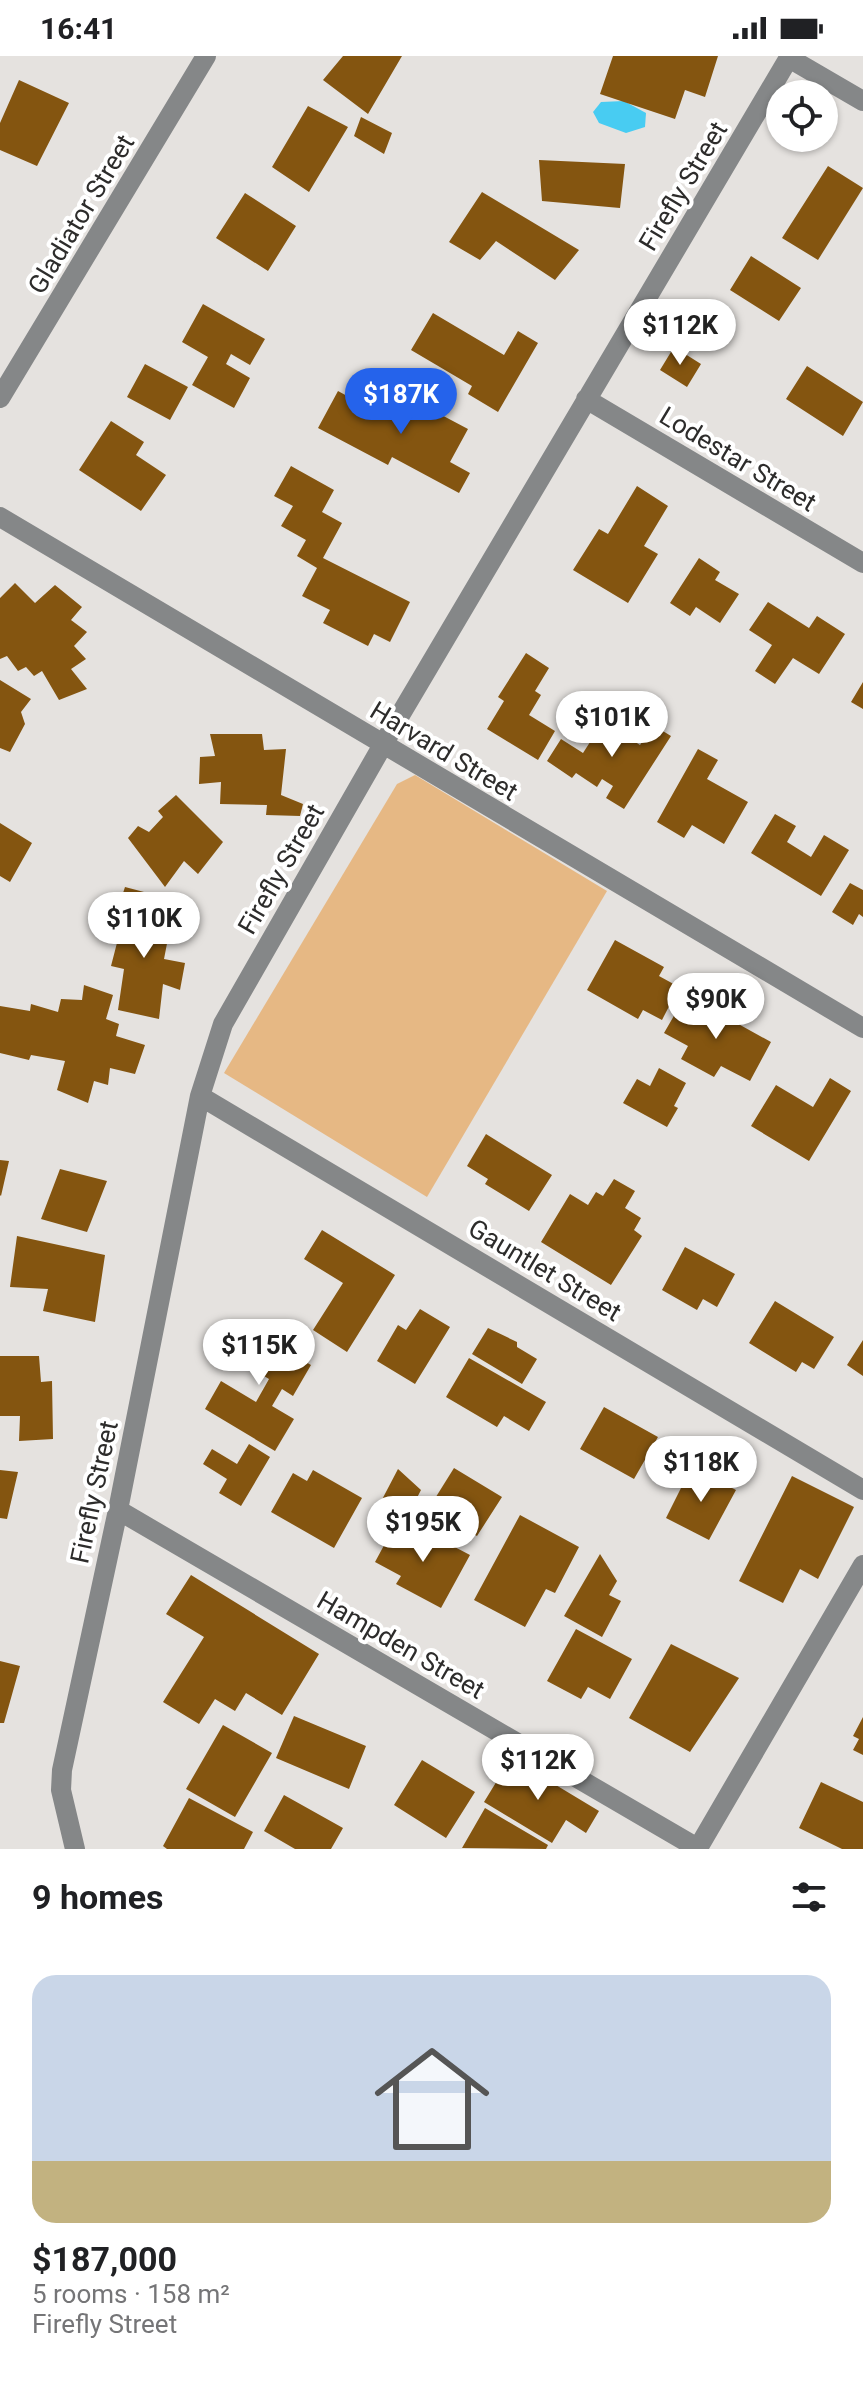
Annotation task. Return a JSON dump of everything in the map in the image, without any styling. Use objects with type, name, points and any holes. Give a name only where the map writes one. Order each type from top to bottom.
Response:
[{"type":"street","name":"Gladiator Street","points":[[0,398],[206,56]]},
{"type":"street","points":[[790,57],[863,101]]},
{"type":"street","name":"Firefly Street","points":[[75,1849],[61,1790],[62,1770],[118,1510],[200,1096],[213,1051],[234,1002],[383,745],[790,57]]},
{"type":"street","name":"Lodestar Street","points":[[586,399],[863,563]]},
{"type":"street","name":"Harvard Street","points":[[0,517],[863,1028]]},
{"type":"street","name":"Gauntlet Street","points":[[200,1096],[863,1490]]},
{"type":"street","name":"Hampden Street","points":[[118,1510],[698,1848]]},
{"type":"street","points":[[698,1848],[863,1565]]},
{"type":"shaded area","points":[[415,775],[607,891],[427,1197],[224,1073],[397,784]]},
{"type":"water","points":[[624,101],[646,113],[645,127],[626,133],[599,123],[593,112],[601,102]]},
{"type":"building","points":[[343,56],[402,56],[368,114],[323,80]]},
{"type":"building","points":[[613,56],[718,56],[705,97],[685,90],[675,119],[600,94]]},
{"type":"building","points":[[19,80],[69,103],[37,166],[0,150],[0,123]]},
{"type":"building","points":[[308,106],[348,127],[309,192],[272,167]]},
{"type":"building","points":[[361,117],[392,133],[384,154],[354,136]]},
{"type":"building","points":[[539,160],[625,164],[620,208],[542,201]]},
{"type":"building","points":[[828,166],[863,188],[818,260],[782,238]]},
{"type":"building","points":[[482,192],[579,250],[555,280],[496,241],[480,260],[449,242]]},
{"type":"building","points":[[245,193],[296,226],[268,271],[216,238]]},
{"type":"building","points":[[751,256],[801,288],[779,321],[730,290]]},
{"type":"building","points":[[203,304],[265,339],[250,365],[231,354],[226,364],[250,378],[234,408],[192,385],[208,357],[182,342]]},
{"type":"building","points":[[433,313],[504,355],[518,331],[538,343],[498,412],[468,394],[472,386],[411,350]]},
{"type":"building","points":[[674,347],[701,364],[687,387],[660,370]]},
{"type":"building","points":[[145,364],[188,387],[170,420],[127,397]]},
{"type":"building","points":[[807,366],[863,402],[843,436],[786,399]]},
{"type":"building","points":[[338,391],[387,418],[400,393],[468,429],[450,462],[470,473],[459,493],[392,457],[388,465],[318,428]]},
{"type":"building","points":[[111,421],[144,442],[136,455],[166,475],[141,511],[79,470]]},
{"type":"building","points":[[291,466],[334,490],[322,512],[342,523],[323,558],[410,602],[390,642],[374,634],[368,646],[323,623],[330,610],[302,596],[317,568],[297,556],[306,540],[281,526],[293,506],[274,496]]},
{"type":"building","points":[[637,486],[668,506],[644,546],[658,554],[628,603],[573,570],[599,529],[608,534]]},
{"type":"building","points":[[699,558],[720,572],[715,580],[739,594],[720,623],[696,607],[690,616],[670,603]]},
{"type":"building","points":[[15,583],[35,603],[55,585],[82,607],[71,620],[87,632],[74,646],[86,659],[71,669],[87,689],[59,700],[42,671],[34,676],[26,667],[18,671],[7,656],[0,659],[0,598]]},
{"type":"building","points":[[768,602],[809,628],[817,616],[845,634],[819,674],[793,658],[775,684],[755,671],[772,645],[749,630]]},
{"type":"building","points":[[526,653],[549,668],[535,691],[541,695],[529,715],[555,731],[538,760],[487,729],[504,701],[498,697]]},
{"type":"building","points":[[0,680],[31,699],[21,712],[25,724],[10,752],[0,748]]},
{"type":"building","points":[[863,682],[863,709],[851,702]]},
{"type":"building","points":[[610,711],[625,721],[618,731],[640,745],[653,725],[671,736],[624,809],[606,798],[613,786],[602,779],[597,787],[576,773],[572,778],[547,761],[561,739],[583,753]]},
{"type":"building","points":[[210,734],[262,734],[264,750],[286,749],[281,795],[303,804],[300,816],[266,815],[267,805],[220,804],[221,782],[199,784],[200,757],[215,756]]},
{"type":"building","points":[[698,749],[718,760],[707,779],[748,802],[724,844],[692,825],[684,838],[657,822]]},
{"type":"building","points":[[176,795],[223,842],[198,874],[184,861],[165,887],[128,838],[138,826],[149,832],[163,817],[158,811]]},
{"type":"building","points":[[775,814],[796,826],[787,842],[811,857],[824,835],[849,850],[821,896],[751,853]]},
{"type":"building","points":[[0,823],[32,843],[10,882],[0,876]]},
{"type":"building","points":[[850,883],[863,890],[863,917],[859,914],[853,925],[832,912]]},
{"type":"building","points":[[125,887],[144,892],[141,905],[135,906],[134,915],[171,923],[164,959],[185,963],[180,990],[163,984],[159,1019],[118,1010],[124,969],[111,966],[125,912],[117,911]]},
{"type":"building","points":[[615,940],[664,967],[659,976],[679,987],[662,1020],[643,1010],[638,1019],[587,990]]},
{"type":"building","points":[[84,985],[113,995],[106,1019],[119,1024],[116,1036],[145,1045],[135,1074],[110,1068],[108,1085],[94,1081],[88,1103],[57,1090],[65,1061],[31,1055],[29,1060],[0,1053],[0,1006],[30,1011],[31,1004],[58,1012],[61,999],[82,1000]]},
{"type":"building","points":[[686,995],[771,1042],[750,1081],[721,1066],[714,1077],[681,1059],[688,1046],[664,1033]]},
{"type":"building","points":[[659,1068],[686,1083],[674,1106],[678,1108],[667,1127],[623,1103],[637,1079],[650,1086]]},
{"type":"building","points":[[830,1078],[851,1091],[809,1161],[751,1126],[776,1085],[813,1107]]},
{"type":"building","points":[[486,1134],[552,1175],[529,1211],[485,1184],[488,1179],[467,1166]]},
{"type":"building","points":[[0,1160],[9,1161],[1,1196],[0,1195]]},
{"type":"building","points":[[60,1169],[107,1181],[87,1232],[41,1219]]},
{"type":"building","points":[[614,1179],[635,1191],[625,1208],[641,1218],[634,1230],[642,1236],[611,1285],[541,1242],[570,1194],[588,1205],[596,1192],[603,1196]]},
{"type":"building","points":[[322,1230],[395,1275],[347,1352],[313,1330],[343,1283],[304,1259]]},
{"type":"building","points":[[17,1236],[105,1255],[95,1322],[43,1311],[48,1289],[10,1287]]},
{"type":"building","points":[[685,1247],[735,1274],[717,1307],[703,1299],[697,1310],[662,1290]]},
{"type":"building","points":[[775,1301],[834,1337],[814,1369],[802,1362],[796,1372],[749,1343]]},
{"type":"building","points":[[420,1309],[450,1327],[415,1384],[377,1361],[398,1325],[406,1330]]},
{"type":"building","points":[[237,1322],[311,1365],[293,1396],[282,1389],[272,1406],[294,1419],[275,1451],[205,1409],[221,1381],[256,1402],[269,1379],[221,1350]]},
{"type":"building","points":[[488,1328],[517,1342],[517,1347],[537,1359],[522,1384],[472,1354]]},
{"type":"building","points":[[863,1340],[863,1376],[847,1365]]},
{"type":"building","points":[[0,1356],[39,1356],[41,1382],[52,1381],[53,1439],[19,1441],[20,1416],[0,1416]]},
{"type":"building","points":[[469,1358],[546,1402],[529,1431],[504,1416],[497,1427],[446,1397]]},
{"type":"building","points":[[604,1407],[658,1437],[634,1479],[580,1449]]},
{"type":"building","points":[[249,1444],[270,1457],[241,1506],[219,1493],[227,1479],[203,1464],[212,1449],[237,1464]]},
{"type":"building","points":[[454,1468],[502,1497],[477,1536],[429,1508]]},
{"type":"building","points":[[398,1469],[421,1490],[403,1525],[376,1511]]},
{"type":"building","points":[[0,1470],[18,1472],[7,1519],[0,1518]]},
{"type":"building","points":[[313,1470],[362,1498],[334,1548],[271,1512],[293,1473],[307,1481]]},
{"type":"building","points":[[697,1470],[736,1490],[709,1540],[666,1518],[684,1482]]},
{"type":"building","points":[[792,1476],[854,1507],[818,1579],[800,1569],[783,1603],[739,1581]]},
{"type":"building","points":[[520,1515],[579,1547],[555,1593],[546,1589],[525,1627],[474,1600]]},
{"type":"building","points":[[395,1525],[426,1541],[430,1534],[470,1555],[441,1608],[396,1584],[401,1576],[375,1562]]},
{"type":"building","points":[[600,1554],[617,1581],[609,1595],[621,1601],[602,1637],[564,1616]]},
{"type":"building","points":[[191,1575],[319,1654],[282,1715],[246,1693],[235,1711],[215,1699],[199,1724],[163,1702],[204,1637],[166,1614]]},
{"type":"building","points":[[576,1629],[632,1659],[610,1699],[588,1687],[581,1699],[547,1681]]},
{"type":"building","points":[[671,1644],[739,1678],[690,1752],[629,1718]]},
{"type":"building","points":[[0,1661],[20,1666],[4,1723],[0,1723]]},
{"type":"building","points":[[294,1716],[366,1746],[349,1789],[276,1758]]},
{"type":"building","points":[[863,1717],[863,1755],[853,1750],[859,1739],[853,1736]]},
{"type":"building","points":[[223,1725],[272,1753],[235,1817],[186,1789]]},
{"type":"building","points":[[511,1758],[599,1811],[586,1833],[566,1820],[552,1843],[484,1802]]},
{"type":"building","points":[[422,1760],[475,1792],[446,1838],[394,1805]]},
{"type":"building","points":[[821,1782],[863,1802],[863,1849],[842,1849],[799,1828]]},
{"type":"building","points":[[284,1795],[343,1828],[331,1849],[295,1849],[264,1831]]},
{"type":"building","points":[[189,1798],[253,1832],[244,1849],[167,1849],[163,1846]]},
{"type":"building","points":[[485,1808],[548,1845],[546,1849],[462,1848]]}]
